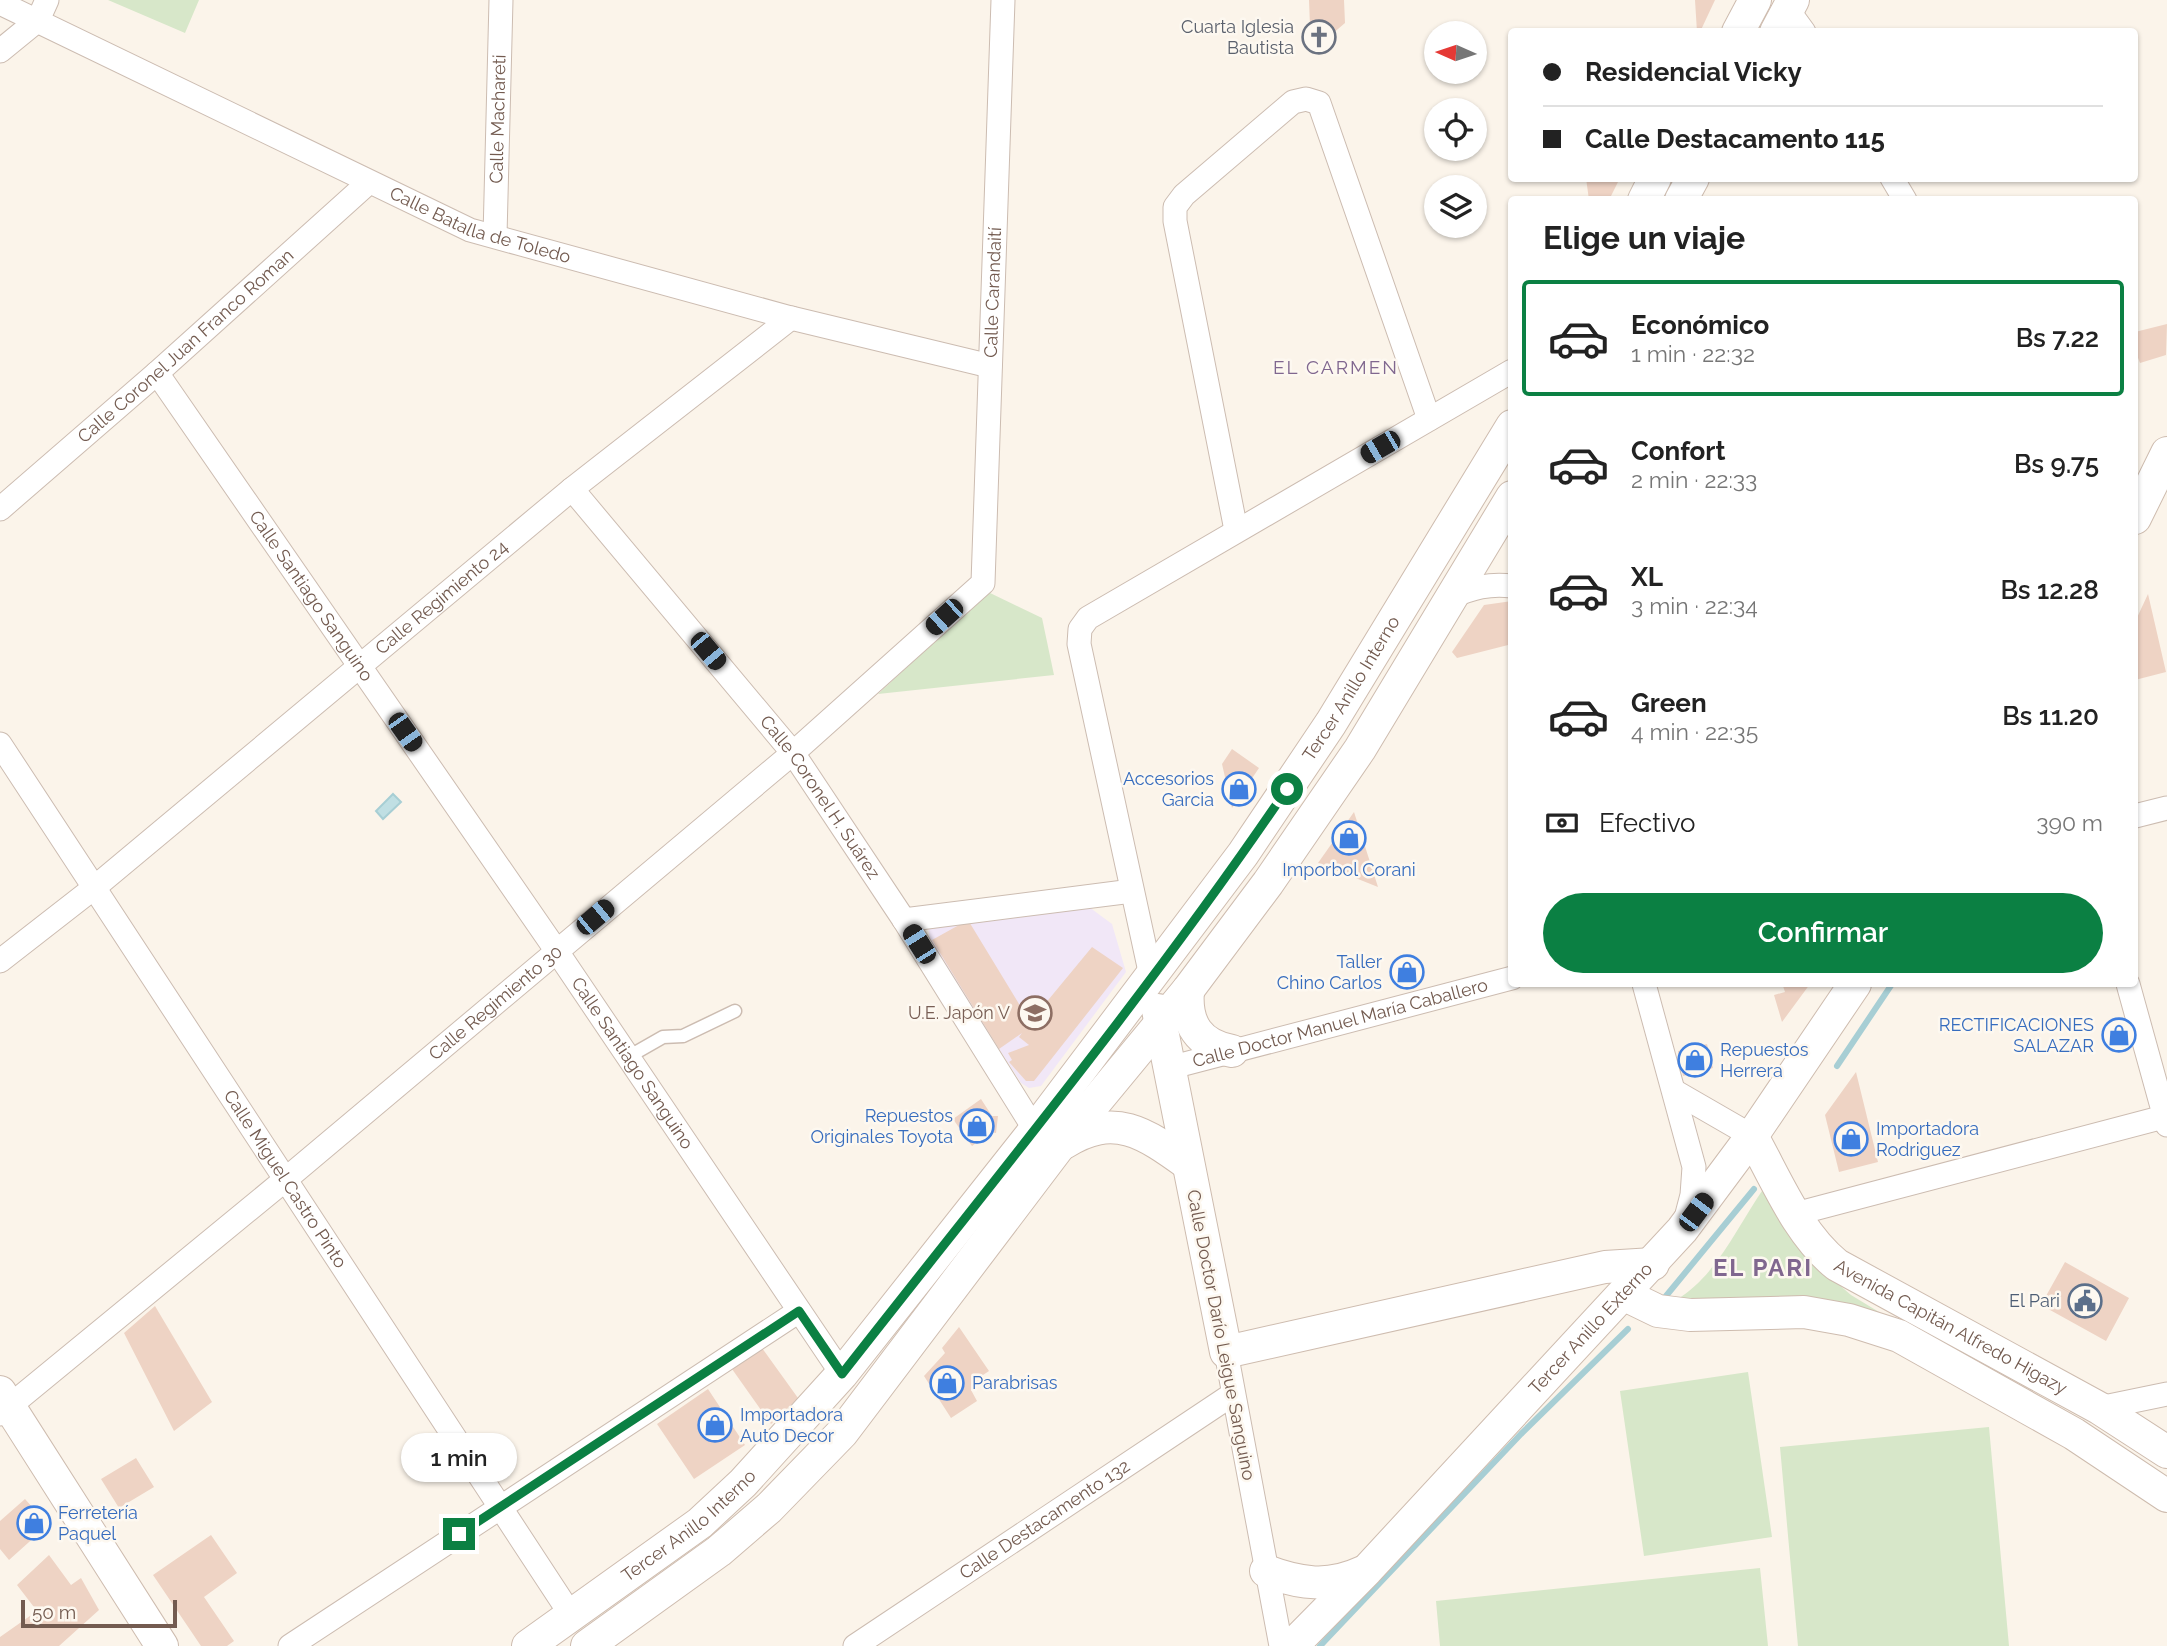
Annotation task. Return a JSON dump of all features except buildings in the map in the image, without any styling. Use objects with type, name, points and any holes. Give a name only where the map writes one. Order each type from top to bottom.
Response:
[{"type":"main road","points":[[1740,28],[1755,0]]},
{"type":"main road","name":"Tercer Anillo Interno","points":[[591,1645],[719,1551],[769,1507],[842,1433],[1047,1138],[1151,976],[1208,901],[1331,723],[1508,433]]},
{"type":"main road","points":[[2138,513],[2164,467]]},
{"type":"main road","name":"Tercer Anillo Interno","points":[[527,1646],[700,1523],[743,1483],[842,1374],[1014,1154],[1047,1138],[1160,1025],[1268,883],[1360,749],[1508,504]]},
{"type":"main road","name":"Calle Doctor Darío Leigue Sanguino","points":[[1208,901],[1193,934],[1157,987],[1160,1025],[1226,1352]]},
{"type":"main road","name":"Tercer Anillo Externo","points":[[1292,1646],[1367,1570],[1625,1295],[1682,1230],[1752,1136],[1853,987]]},
{"type":"main road","points":[[1188,990],[1186,1008],[1191,1025],[1201,1039],[1216,1048],[1232,1051]]},
{"type":"main road","points":[[1014,1154],[1042,1134],[1129,1037],[1143,1029],[1160,1025]]},
{"type":"main road","points":[[1047,1138],[1107,1126],[1133,1130],[1156,1141],[1188,1164]]},
{"type":"main road","name":"Avenida Capitán Alfredo Higazy","points":[[1752,1136],[1795,1213],[1822,1253],[1837,1265],[2099,1408],[2167,1452]]},
{"type":"main road","points":[[1226,1352],[1605,1267],[1653,1264]]},
{"type":"main road","name":"Avenida Capitán Alfredo Higazy","points":[[1625,1295],[1658,1311],[1690,1315],[1804,1312],[1849,1320],[1899,1336],[2074,1434],[2167,1496]]},
{"type":"main road","points":[[842,1374],[849,1408],[842,1433]]},
{"type":"main road","points":[[3,1404],[162,1646]]},
{"type":"main road","points":[[1266,1571],[1287,1579],[1318,1584],[1349,1579],[1367,1570]]},
{"type":"street","name":"Calle Machareti","points":[[495,236],[501,0]]},
{"type":"street","name":"Calle Carandaití","points":[[982,583],[1003,0]]},
{"type":"street","name":"Calle Batalla de Toledo","points":[[0,3],[42,10],[368,183],[470,230],[790,318],[990,366]]},
{"type":"street","points":[[0,51],[42,10]]},
{"type":"street","points":[[1236,530],[1175,221],[1175,207],[1184,195],[1293,102],[1306,99],[1319,103],[1429,419]]},
{"type":"street","name":"Calle Coronel Juan Franco Roman","points":[[0,509],[157,373],[368,183]]},
{"type":"street","name":"Calle Regimiento 24","points":[[0,961],[95,887],[572,489],[790,318]]},
{"type":"street","name":"Calle Santiago Sanguino","points":[[157,373],[556,950],[842,1374]]},
{"type":"street","points":[[1151,976],[1079,643],[1080,629],[1088,618],[1508,374]]},
{"type":"street","name":"Calle Coronel H. Suárez","points":[[572,489],[793,753],[1047,1138]]},
{"type":"street","name":"Calle Regimiento 30","points":[[3,1404],[286,1179],[793,753],[982,583]]},
{"type":"street","points":[[1451,597],[1473,587],[1508,585]]},
{"type":"street","name":"Calle Miguel Castro Pinto","points":[[0,744],[571,1615]]},
{"type":"street","points":[[2138,815],[2167,808]]},
{"type":"street","points":[[904,920],[1132,891]]},
{"type":"street","name":"Calle Doctor Manuel María Caballero","points":[[1169,1068],[1508,979]]},
{"type":"street","points":[[1645,987],[1693,1167],[1692,1195],[1682,1230]]},
{"type":"street","points":[[1795,1213],[2166,1119],[2129,987]]},
{"type":"street","points":[[1674,1091],[1752,1136]]},
{"type":"street","points":[[290,1646],[799,1311]]},
{"type":"street","name":"Calle Doctor Darío Leigue Sanguino","points":[[1226,1352],[1281,1646]]},
{"type":"street","name":"Calle Destacamento 132","points":[[855,1646],[1233,1394]]},
{"type":"street","points":[[2099,1408],[2167,1394]]},
{"type":"lane","points":[[628,1057],[663,1037],[683,1036],[735,1011]]},
{"type":"shaded area","name":"U.E. Japón V","points":[[1089,907],[1112,924],[1126,972],[1041,1086],[1029,1088],[1021,1083],[930,942],[928,926]]},
{"type":"green space","points":[[108,0],[199,0],[185,33]]},
{"type":"green space","points":[[988,592],[1042,618],[1054,675],[878,694]]},
{"type":"green space","points":[[1764,1188],[1815,1264],[1851,1295],[1879,1312],[1875,1319],[1676,1300],[1703,1278],[1715,1264]]},
{"type":"green space","points":[[1748,1372],[1772,1537],[1644,1556],[1620,1391]]},
{"type":"green space","points":[[1989,1427],[2009,1646],[1798,1646],[1780,1447]]},
{"type":"green space","points":[[1760,1568],[1768,1646],[1440,1646],[1436,1601]]},
{"type":"water","points":[[393,794],[401,802],[383,819],[376,811]]},
{"type":"waterway","points":[[1837,1066],[1890,987]]},
{"type":"waterway","points":[[1666,1296],[1754,1189]]},
{"type":"waterway","points":[[1320,1646],[1521,1434],[1628,1329]]},
{"type":"place","name":"Cuarta Iglesia Bautista","points":[[1319,37]]},
{"type":"place","name":"Accesorios Garcia","points":[[1239,789]]},
{"type":"place","name":"Imporbol Corani","points":[[1349,838]]},
{"type":"place","name":"Taller Chino Carlos","points":[[1407,972]]},
{"type":"place","name":"U.E. Japón V","points":[[1035,1013]]},
{"type":"place","name":"RECTIFICACIONES SALAZAR","points":[[2119,1035]]},
{"type":"place","name":"Repuestos Herrera","points":[[1695,1060]]},
{"type":"place","name":"Repuestos Originales Toyota","points":[[977,1126]]},
{"type":"place","name":"Importadora Rodriguez","points":[[1851,1139]]},
{"type":"place","name":"El Pari","points":[[2085,1301]]},
{"type":"place","name":"Parabrisas","points":[[947,1383]]},
{"type":"place","name":"Importadora Auto Decor","points":[[715,1425]]},
{"type":"place","name":"Ferretería Paquel","points":[[34,1523]]},
{"type":"district","name":"EL CARMEN","points":[[1336,367]]},
{"type":"district","name":"EL PARI","points":[[1763,1268]]},
{"type":"route","points":[[459,1534],[799,1311],[842,1374],[1035,1130],[1243,854],[1287,789]]}]
